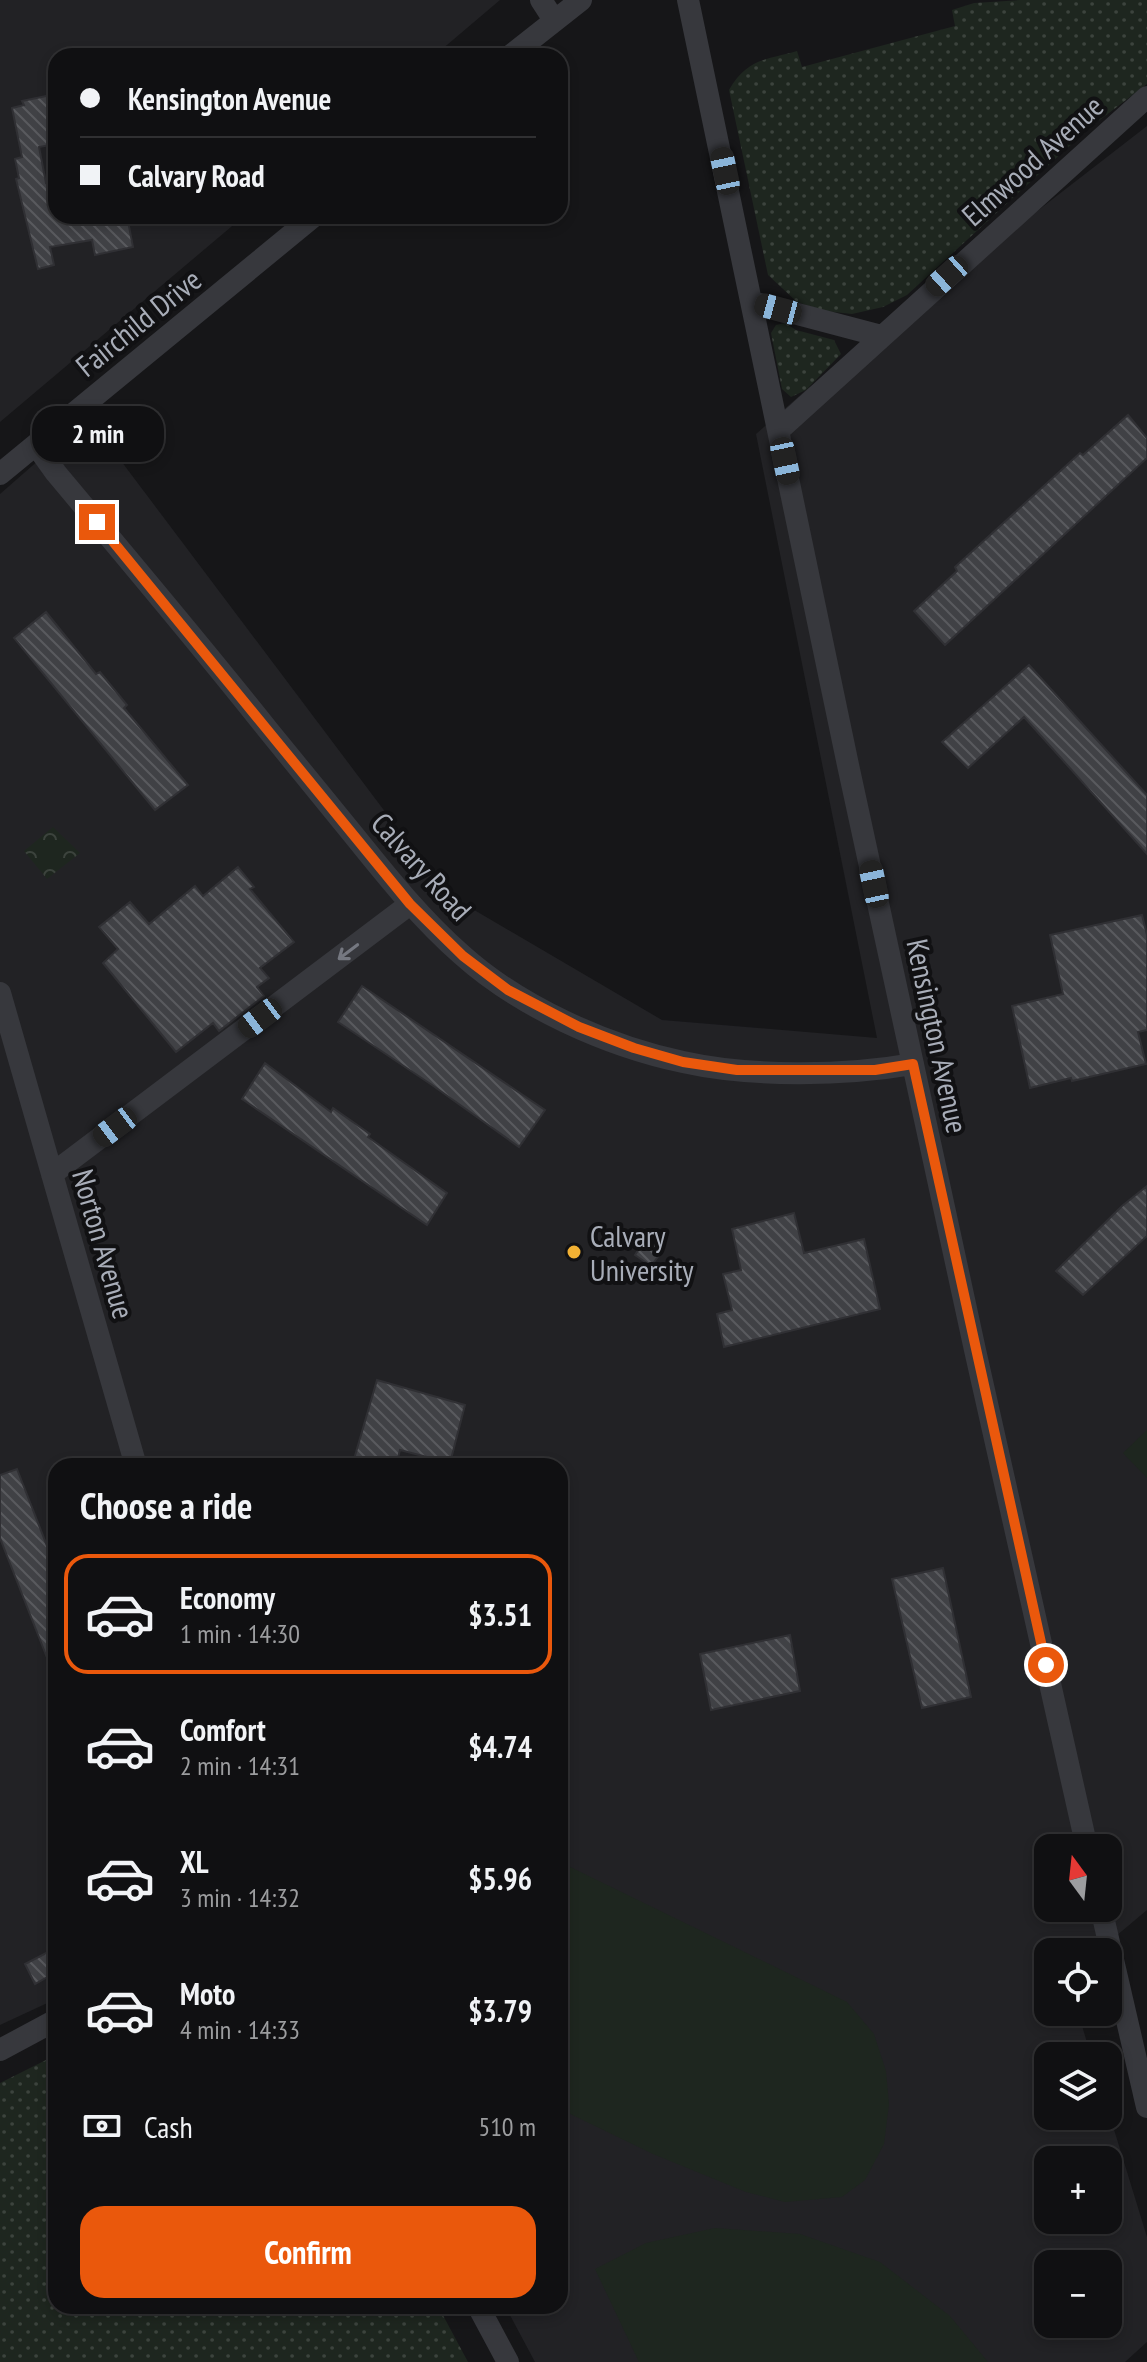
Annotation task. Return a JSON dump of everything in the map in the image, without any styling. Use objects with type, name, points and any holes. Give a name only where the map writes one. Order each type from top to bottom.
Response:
[{"type":"street","points":[[541,0],[554,20]]},
{"type":"street","points":[[520,48],[581,0]]},
{"type":"street","name":"Kensington Avenue","points":[[688,0],[913,1064],[1084,1834]]},
{"type":"street","name":"Elmwood Avenue","points":[[779,430],[1147,97]]},
{"type":"street","name":"Fairchild Drive","points":[[0,474],[304,224]]},
{"type":"street","points":[[752,302],[881,336]]},
{"type":"street","name":"Calvary Road","points":[[36,445],[410,904],[463,956],[508,990],[579,1027],[683,1062],[737,1070],[875,1070],[913,1064]]},
{"type":"street","points":[[52,1174],[410,904]]},
{"type":"street","name":"Norton Avenue","points":[[0,993],[134,1458]]},
{"type":"street","points":[[1104,1922],[1147,2107]]},
{"type":"street","points":[[0,2050],[48,2024]]},
{"type":"street","points":[[482,2314],[508,2362]]},
{"type":"shaded area","points":[[0,0],[500,0],[443,48],[48,48],[48,224],[235,224],[0,422]]},
{"type":"shaded area","name":"Calvary University","points":[[1147,126],[1147,1910],[1114,1938],[1034,1938],[1034,2026],[1082,2026],[1087,2042],[1034,2042],[1034,2130],[1114,2130],[1119,2146],[1034,2146],[1034,2234],[1122,2234],[1122,2156],[1147,2237],[1147,2342],[1125,2362],[535,2362],[509,2314],[568,2314],[568,1458],[48,1458],[48,2003],[0,2025],[0,494],[88,417],[447,894],[662,1020],[877,1038],[756,434],[806,390]]},
{"type":"green space","points":[[1147,0],[1147,84],[1088,129],[907,295],[883,307],[852,314],[825,311],[797,302],[768,275],[729,90],[736,80],[750,66],[766,59],[797,51],[802,67],[955,26],[952,10],[974,3]]},
{"type":"green space","points":[[785,323],[796,330],[834,340],[841,354],[806,390],[791,397],[782,389],[771,333],[776,325]]},
{"type":"green space","points":[[53,827],[80,853],[47,879],[24,851]]},
{"type":"green space","points":[[1147,1430],[1147,1478],[1123,1453]]},
{"type":"green space","points":[[568,1866],[847,2002],[874,2034],[886,2071],[889,2104],[884,2144],[865,2180],[842,2197],[785,2202],[746,2192],[653,2154],[568,2113]]},
{"type":"green space","points":[[48,2059],[48,2314],[442,2314],[468,2362],[0,2362],[0,2083]]},
{"type":"green space","points":[[715,2228],[800,2234],[880,2262],[950,2316],[988,2362],[639,2362],[595,2269],[646,2243]]},
{"type":"building","points":[[48,96],[48,145],[39,147],[48,183],[48,224],[129,224],[133,247],[95,255],[92,240],[50,247],[54,265],[38,269],[16,179],[19,178],[15,159],[22,157],[12,108],[24,105],[22,101]]},
{"type":"building","points":[[1128,415],[1147,438],[1147,458],[945,645],[914,611],[957,571],[955,567],[1080,453],[1083,455]]},
{"type":"building","points":[[46,612],[96,674],[100,672],[127,705],[124,708],[188,785],[155,810],[14,638]]},
{"type":"building","points":[[1029,665],[1147,795],[1147,854],[1024,717],[968,768],[942,742]]},
{"type":"building","points":[[238,867],[254,887],[250,889],[294,942],[260,968],[269,978],[257,987],[264,996],[219,1031],[213,1023],[176,1052],[103,963],[118,949],[99,927],[130,902],[149,924],[195,886],[203,896]]},
{"type":"building","points":[[1142,915],[1147,935],[1147,1030],[1138,1032],[1146,1064],[1030,1088],[1012,1006],[1063,994],[1050,935]]},
{"type":"building","points":[[362,986],[545,1110],[519,1147],[338,1022]]},
{"type":"building","points":[[265,1063],[331,1112],[333,1108],[370,1134],[368,1137],[447,1193],[427,1225],[242,1099]]},
{"type":"building","points":[[1147,1186],[1147,1236],[1083,1295],[1056,1271],[1122,1206]]},
{"type":"building","points":[[794,1213],[804,1253],[864,1239],[880,1309],[724,1347],[717,1314],[732,1310],[723,1274],[741,1270],[732,1229]]},
{"type":"building","points":[[646,1238],[663,1250],[651,1266],[635,1255]]},
{"type":"building","points":[[377,1380],[465,1405],[451,1458],[431,1458],[400,1450],[398,1458],[354,1458]]},
{"type":"building","points":[[17,1469],[48,1548],[48,1660],[0,1538],[0,1475]]},
{"type":"building","points":[[943,1568],[971,1697],[922,1708],[892,1579]]},
{"type":"building","points":[[790,1635],[800,1691],[711,1710],[700,1654]]},
{"type":"building","points":[[48,1952],[48,1977],[35,1984],[25,1964]]},
{"type":"place","name":"Calvary University","points":[[574,1252]]},
{"type":"route","points":[[97,522],[410,904],[463,956],[508,990],[579,1027],[683,1062],[737,1070],[792,1072],[875,1070],[913,1064],[1046,1665]]}]
